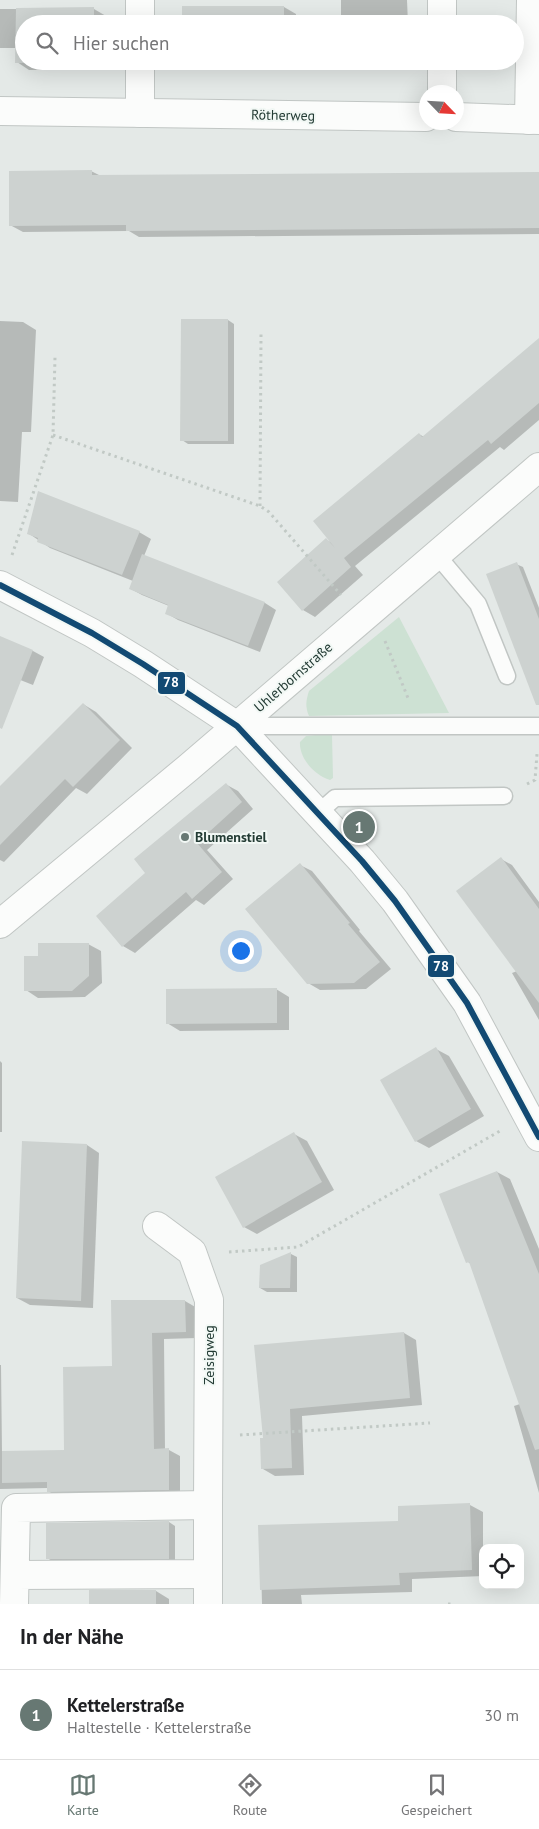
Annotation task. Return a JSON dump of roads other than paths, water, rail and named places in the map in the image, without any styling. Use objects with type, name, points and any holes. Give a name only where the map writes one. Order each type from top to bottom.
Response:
[{"type":"street","points":[[140,0],[140,15]]},
{"type":"street","points":[[442,0],[442,15]]},
{"type":"street","points":[[464,117],[534,120],[531,0]]},
{"type":"street","points":[[140,70],[140,113]]},
{"type":"street","points":[[442,70],[442,85]]},
{"type":"street","name":"Rötherweg","points":[[0,111],[419,117]]},
{"type":"street","name":"Uhlerbornstraße","points":[[0,924],[188,768],[539,467]]},
{"type":"street","points":[[0,584],[92,633],[143,664],[236,726],[362,861],[395,901],[467,1004],[539,1136]]},
{"type":"street","name":"Zeisigweg","points":[[157,1226],[192,1252],[209,1300],[208,1604]]},
{"type":"street","points":[[14,1604],[16,1508],[208,1505]]},
{"type":"street","points":[[15,1575],[208,1574]]},
{"type":"lane","points":[[436,554],[478,604],[507,676]]},
{"type":"lane","points":[[236,726],[539,726]]},
{"type":"lane","points":[[318,813],[335,798],[504,796]]},
{"type":"place","name":"Kettelerstraße","points":[[359,827]]},
{"type":"place","name":"Blumenstiel","points":[[185,837]]}]
